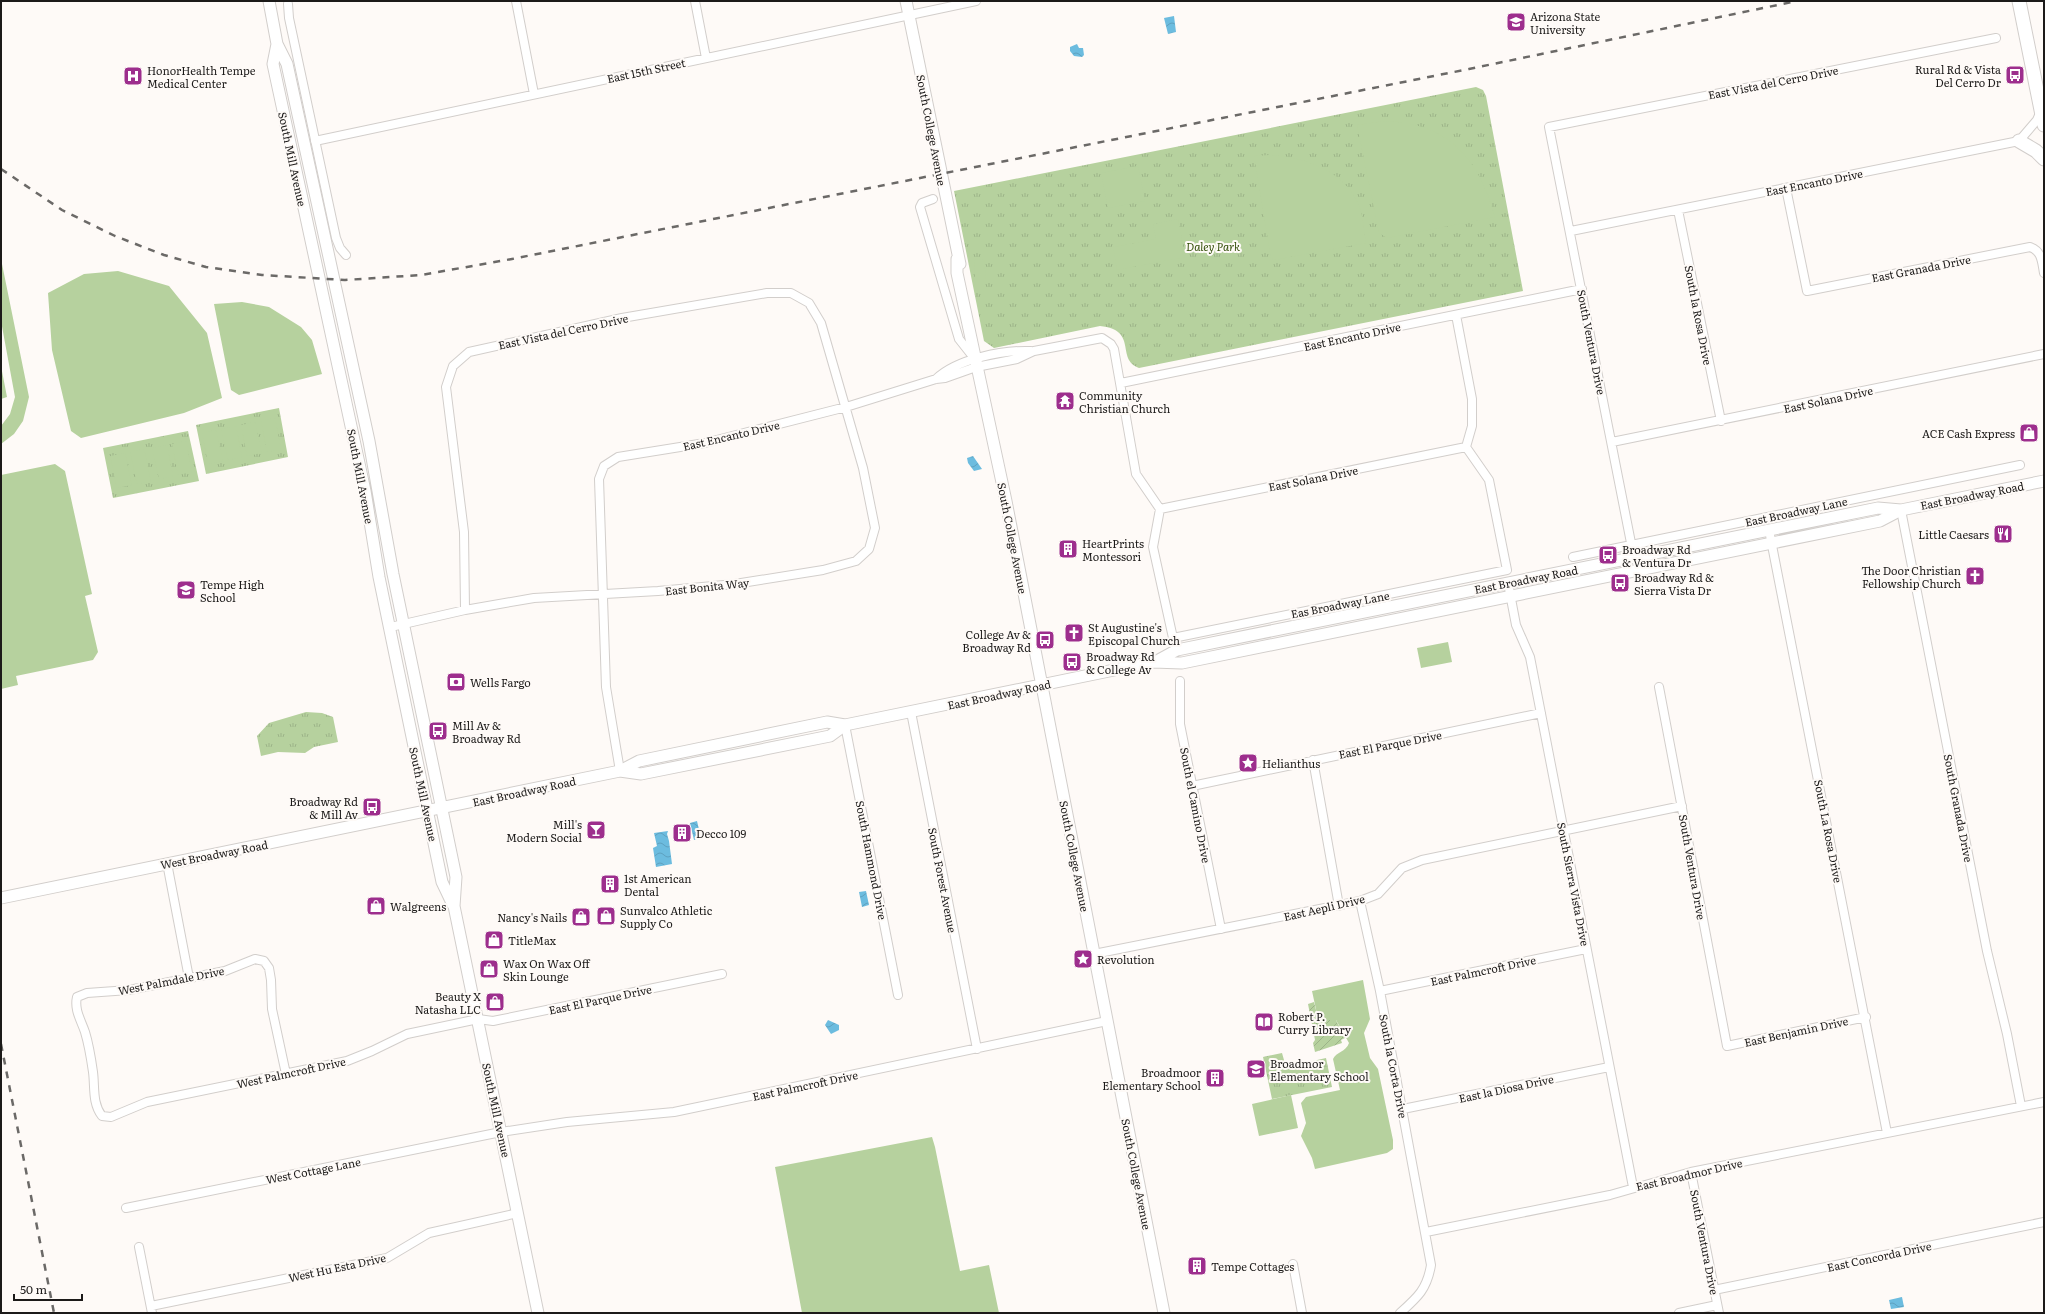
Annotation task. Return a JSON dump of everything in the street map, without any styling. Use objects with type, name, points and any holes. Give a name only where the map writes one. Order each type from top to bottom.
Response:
[{"type":"main road","name":"South Mill Avenue","points":[[269,1],[277,44],[287,64],[370,448],[399,624],[456,877],[454,906]]},
{"type":"main road","name":"South College Avenue","points":[[906,1],[957,259],[957,273],[978,362],[981,389],[986,400],[1043,685],[1164,1313]]},
{"type":"main road","points":[[2019,1],[2040,80],[2041,110],[2044,125]]},
{"type":"main road","name":"South Mill Avenue","points":[[277,44],[273,64],[365,491],[379,577],[442,882],[454,906],[538,1313]]},
{"type":"main road","points":[[2019,141],[2036,151],[2044,159]]},
{"type":"main road","name":"East Broadway Road","points":[[427,811],[620,771],[639,761],[827,722],[845,725],[1153,662],[1182,663],[1772,544],[1880,521],[1901,510],[2044,481]]},
{"type":"main road","name":"East Broadway Road","points":[[1153,662],[1176,650],[1878,508],[1901,510]]},
{"type":"main road","name":"West Broadway Road","points":[[1,898],[427,811]]},
{"type":"street","points":[[516,1],[534,94]]},
{"type":"street","points":[[695,1],[706,58]]},
{"type":"street","name":"East 15th Street","points":[[315,141],[976,1]]},
{"type":"street","points":[[288,4],[336,238],[340,248],[346,255]]},
{"type":"street","name":"East Vista del Cerro Drive","points":[[1549,126],[1996,38]]},
{"type":"street","points":[[2019,141],[2038,120],[2041,110]]},
{"type":"street","name":"South Ventura Drive","points":[[1549,126],[1571,231],[1634,558]]},
{"type":"street","name":"East Encanto Drive","points":[[1571,231],[2019,141]]},
{"type":"street","name":"East Granada Drive","points":[[1786,188],[1807,291],[2030,246],[2035,248],[2040,255],[2044,273]]},
{"type":"street","points":[[933,199],[922,202],[920,207],[959,339],[978,362]]},
{"type":"street","name":"South la Rosa Drive","points":[[1678,210],[1720,421]]},
{"type":"street","name":"East Encanto Drive","points":[[620,771],[606,688],[599,479],[604,466],[618,457],[705,444],[846,407],[936,379],[942,372],[978,362],[1017,359],[1034,351],[1097,338],[1106,341],[1114,350],[1121,384],[1582,289]]},
{"type":"street","name":"East Vista del Cerro Drive","points":[[465,610],[464,532],[446,387],[452,366],[468,352],[622,318],[767,293],[791,292],[809,303],[821,323],[846,407]]},
{"type":"street","points":[[1456,315],[1472,399],[1472,426],[1466,447]]},
{"type":"street","name":"East Solana Drive","points":[[1612,442],[2044,354]]},
{"type":"street","points":[[1121,384],[1136,474],[1160,509]]},
{"type":"street","name":"East Bonita Way","points":[[399,624],[465,610],[534,598],[658,591],[734,584],[822,570],[856,562],[869,549],[875,528],[863,468],[846,407]]},
{"type":"street","name":"East Solana Drive","points":[[1160,509],[1466,447]]},
{"type":"street","name":"Eas Broadway Lane","points":[[1160,509],[1153,547],[1173,638],[1507,570],[1489,480],[1466,447]]},
{"type":"street","name":"East Broadway Lane","points":[[1573,557],[2020,465]]},
{"type":"street","name":"South Granada Drive","points":[[1901,510],[1987,951],[2007,1034],[2021,1106]]},
{"type":"street","name":"South La Rosa Drive","points":[[1769,530],[1866,1017],[1887,1134]]},
{"type":"street","name":"South Sierra Vista Drive","points":[[1508,583],[1516,625],[1530,657],[1632,1187]]},
{"type":"street","name":"South el Camino Drive","points":[[1180,680],[1180,724],[1221,929]]},
{"type":"street","name":"South Ventura Drive","points":[[1659,687],[1726,1046]]},
{"type":"street","name":"South Forest Avenue","points":[[912,712],[977,1049]]},
{"type":"street","name":"East El Parque Drive","points":[[1192,786],[1541,714]]},
{"type":"street","name":"South Hammond Drive","points":[[845,725],[898,995]]},
{"type":"street","points":[[1313,760],[1339,906]]},
{"type":"street","name":"East Aepli Drive","points":[[1094,954],[1339,906],[1378,894],[1402,868],[1422,860],[1682,806]]},
{"type":"street","points":[[167,863],[189,978]]},
{"type":"street","name":"South la Corta Drive","points":[[1360,900],[1380,991],[1426,1232]]},
{"type":"street","name":"East Palmcroft Drive","points":[[1380,991],[1586,949]]},
{"type":"street","name":"West Palmdale Drive","points":[[102,1116],[97,1110],[94,1098],[91,1056],[85,1031],[75,1006],[77,997],[86,993],[130,990],[225,971],[255,959],[264,961],[269,968],[272,1009],[286,1074]]},
{"type":"street","name":"East El Parque Drive","points":[[478,1019],[493,1021],[722,974]]},
{"type":"street","name":"East Benjamin Drive","points":[[1726,1046],[1866,1017]]},
{"type":"street","name":"West Palmcroft Drive","points":[[102,1116],[112,1117],[147,1102],[347,1061],[372,1052],[407,1034],[478,1019]]},
{"type":"street","name":"East Palmcroft Drive","points":[[501,1132],[567,1122],[674,1112],[1107,1021]]},
{"type":"street","name":"East la Diosa Drive","points":[[1403,1109],[1609,1067]]},
{"type":"street","name":"East Broadmor Drive","points":[[1426,1232],[1610,1195],[1632,1187],[1691,1172],[2044,1102]]},
{"type":"street","name":"West Cottage Lane","points":[[126,1208],[501,1132]]},
{"type":"street","name":"South Ventura Drive","points":[[1691,1172],[1718,1309]]},
{"type":"street","name":"West Hu Esta Drive","points":[[151,1310],[387,1258],[429,1233],[518,1213]]},
{"type":"street","name":"East Concorda Drive","points":[[1714,1290],[2044,1222]]},
{"type":"street","points":[[1400,1313],[1419,1296],[1428,1280],[1431,1265],[1426,1232]]},
{"type":"street","points":[[139,1247],[151,1310]]},
{"type":"street","points":[[1293,1264],[1302,1313]]},
{"type":"street","points":[[1679,1313],[1718,1309]]},
{"type":"green space","name":"Daley Park","points":[[1476,87],[1483,90],[1486,96],[1523,291],[1139,368],[1132,364],[1128,358],[1123,339],[1119,333],[1112,329],[1100,326],[994,348],[984,341],[954,191]]},
{"type":"green space","points":[[1385,121],[1407,123],[1427,129],[1443,137],[1458,148],[1470,161],[1480,177],[1495,217],[1387,238],[1379,233],[1357,125]]},
{"type":"green space","points":[[1254,156],[1282,156],[1308,162],[1332,173],[1342,181],[1351,191],[1360,207],[1366,243],[1274,260],[1271,258]]},
{"type":"green space","points":[[1138,166],[1145,201],[1108,208],[1101,173]]},
{"type":"green space","points":[[1178,219],[1185,257],[1117,270],[1113,247],[1156,239],[1153,224]]},
{"type":"green space","points":[[1,259],[29,397],[23,421],[14,434],[1,444],[1,426],[10,414],[15,397],[1,321]]},
{"type":"green space","points":[[984,259],[986,280],[975,280],[974,260]]},
{"type":"green space","points":[[118,271],[169,286],[207,333],[222,398],[184,413],[81,438],[71,431],[52,350],[48,293],[84,274]]},
{"type":"green space","points":[[242,302],[269,307],[301,327],[312,340],[322,374],[239,395],[231,390],[214,304]]},
{"type":"green space","points":[[1,366],[7,397],[1,399]]},
{"type":"green space","points":[[279,408],[288,457],[206,474],[196,425]]},
{"type":"green space","points":[[275,418],[281,449],[267,452],[261,421]]},
{"type":"green space","points":[[255,422],[262,453],[247,456],[241,425]]},
{"type":"green space","points":[[236,426],[242,457],[228,460],[221,429]]},
{"type":"green space","points":[[216,430],[223,461],[208,464],[202,433]]},
{"type":"green space","points":[[188,431],[199,481],[113,498],[103,448]]},
{"type":"green space","points":[[186,441],[192,472],[178,475],[172,444]]},
{"type":"green space","points":[[167,445],[173,476],[159,479],[152,448]]},
{"type":"green space","points":[[144,449],[151,481],[137,484],[130,452]]},
{"type":"green space","points":[[125,453],[132,485],[117,488],[110,456]]},
{"type":"green space","points":[[55,464],[65,471],[92,594],[85,596],[98,652],[93,660],[16,676],[18,685],[1,689],[1,475]]},
{"type":"green space","points":[[1448,642],[1452,662],[1421,668],[1417,648]]},
{"type":"green space","points":[[306,712],[322,713],[333,717],[338,742],[314,747],[305,753],[278,752],[261,756],[257,736],[269,723]]},
{"type":"green space","points":[[1363,980],[1370,1019],[1364,1033],[1370,1058],[1378,1069],[1393,1140],[1393,1149],[1387,1153],[1315,1169],[1312,1158],[1301,1136],[1306,1123],[1301,1103],[1306,1097],[1340,1090],[1333,1059],[1348,1046],[1349,1043],[1336,1020],[1325,1020],[1317,1014],[1312,991]]},
{"type":"green space","points":[[1314,1002],[1317,1014],[1323,1019],[1336,1020],[1341,1030],[1347,1037],[1341,1040],[1342,1043],[1315,1052],[1313,1043],[1315,1040],[1308,1004]]},
{"type":"green space","points":[[1282,1053],[1286,1067],[1326,1058],[1332,1087],[1272,1099],[1263,1057]]},
{"type":"green space","points":[[1291,1095],[1298,1128],[1259,1136],[1252,1104]]},
{"type":"green space","points":[[932,1137],[960,1271],[989,1265],[999,1313],[802,1313],[775,1167]]},
{"type":"water","points":[[1174,16],[1176,32],[1168,34],[1164,18]]},
{"type":"water","points":[[1077,44],[1079,48],[1083,48],[1084,55],[1082,57],[1074,56],[1070,51],[1070,47]]},
{"type":"water","points":[[973,456],[982,469],[974,471],[968,463],[967,458]]},
{"type":"water","points":[[697,821],[701,838],[694,840],[690,823]]},
{"type":"water","points":[[668,831],[667,834],[672,864],[656,867],[653,848],[657,846],[654,833]]},
{"type":"water","points":[[866,891],[869,905],[862,907],[859,892]]},
{"type":"water","points":[[828,1020],[839,1025],[839,1030],[831,1034],[825,1025]]},
{"type":"water","points":[[1902,1297],[1904,1307],[1891,1309],[1889,1300]]},
{"type":"railway","points":[[1,169],[62,210],[115,236],[164,255],[206,267],[262,275],[345,280],[421,275],[512,259],[1469,69],[1797,1]]},
{"type":"railway","points":[[1,1044],[54,1313]]},
{"type":"place","name":"Arizona State University","points":[[1516,22]]},
{"type":"place","name":"Rural Rd & Vista Del Cerro Dr","points":[[2015,75]]},
{"type":"place","name":"HonorHealth Tempe Medical Center","points":[[133,76]]},
{"type":"place","name":"Community Christian Church","points":[[1065,401]]},
{"type":"place","name":"ACE Cash Express","points":[[2029,433]]},
{"type":"place","name":"Little Caesars","points":[[2003,534]]},
{"type":"place","name":"HeartPrints Montessori","points":[[1068,549]]},
{"type":"place","name":"Broadway Rd & Ventura Dr","points":[[1608,555]]},
{"type":"place","name":"The Door Christian Fellowship Church","points":[[1975,576]]},
{"type":"place","name":"Broadway Rd & Sierra Vista Dr","points":[[1620,583]]},
{"type":"place","name":"Tempe High School","points":[[186,590]]},
{"type":"place","name":"St Augustine's Episcopal Church","points":[[1074,633]]},
{"type":"place","name":"College Av & Broadway Rd","points":[[1045,640]]},
{"type":"place","name":"Broadway Rd & College Av","points":[[1072,662]]},
{"type":"place","name":"Wells Fargo","points":[[456,682]]},
{"type":"place","name":"Mill Av & Broadway Rd","points":[[438,731]]},
{"type":"place","name":"Helianthus","points":[[1248,763]]},
{"type":"place","name":"Broadway Rd & Mill Av","points":[[372,807]]},
{"type":"place","name":"Mill's Modern Social","points":[[596,830]]},
{"type":"place","name":"Decco 109","points":[[682,833]]},
{"type":"place","name":"1st American Dental","points":[[610,884]]},
{"type":"place","name":"Walgreens","points":[[376,906]]},
{"type":"place","name":"Sunvalco Athletic Supply Co","points":[[606,916]]},
{"type":"place","name":"Nancy's Nails","points":[[581,917]]},
{"type":"place","name":"TitleMax","points":[[494,940]]},
{"type":"place","name":"Revolution","points":[[1083,959]]},
{"type":"place","name":"Wax On Wax Off Skin Lounge","points":[[489,969]]},
{"type":"place","name":"Beauty X Natasha LLC","points":[[495,1002]]},
{"type":"place","name":"Robert P. Curry Library","points":[[1264,1022]]},
{"type":"place","name":"Broadmor Elementary School","points":[[1256,1069]]},
{"type":"place","name":"Broadmoor Elementary School","points":[[1215,1078]]},
{"type":"place","name":"Tempe Cottages","points":[[1197,1266]]}]
